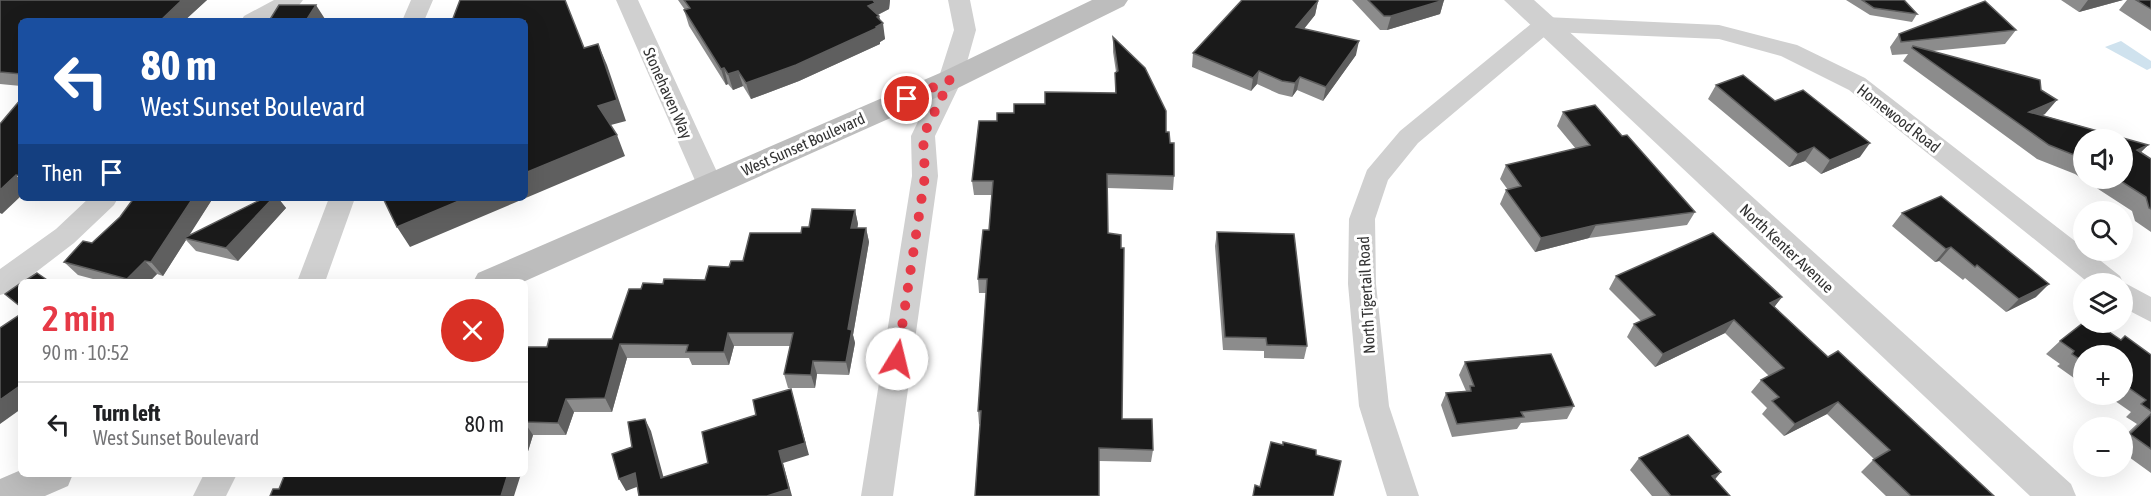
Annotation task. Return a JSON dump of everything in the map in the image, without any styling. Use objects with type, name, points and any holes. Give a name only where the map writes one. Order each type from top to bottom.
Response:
[{"type":"main road","name":"West Sunset Boulevard","points":[[497,279],[950,80],[1114,0]]},
{"type":"main road","points":[[3,496],[47,477]]},
{"type":"street","points":[[258,18],[292,0]]},
{"type":"street","points":[[414,18],[422,0]]},
{"type":"street","name":"Stonehaven Way","points":[[627,0],[710,185]]},
{"type":"street","points":[[877,496],[925,176],[923,136],[950,80],[965,30],[959,0]]},
{"type":"street","name":"North Kenter Avenue","points":[[1518,0],[2057,496]]},
{"type":"street","name":"Homewood Road","points":[[1545,24],[1719,32],[1789,50],[1857,84],[2096,273]]},
{"type":"street","name":"North Tigertail Road","points":[[1403,496],[1374,406],[1362,284],[1362,219],[1376,177],[1409,137],[1545,24]]},
{"type":"street","points":[[0,284],[65,236],[102,201]]},
{"type":"street","points":[[312,279],[341,201]]},
{"type":"street","points":[[2133,300],[2151,311]]},
{"type":"street","points":[[209,496],[218,477]]},
{"type":"water","points":[[2121,41],[2151,61],[2151,68],[2147,70],[2105,47]]},
{"type":"building","points":[[0,0],[182,0],[163,18],[18,18],[18,74],[0,72]]},
{"type":"building","points":[[460,0],[565,0],[584,48],[598,44],[617,100],[598,106],[617,135],[528,172],[528,18],[453,18]]},
{"type":"building","points":[[684,0],[873,0],[875,3],[868,6],[883,23],[877,28],[796,65],[746,83],[738,71],[728,74],[724,68],[721,69],[684,10],[690,8]]},
{"type":"building","points":[[1242,0],[1316,0],[1318,1],[1296,27],[1359,41],[1326,87],[1300,77],[1295,83],[1282,81],[1259,71],[1253,78],[1193,53]]},
{"type":"building","points":[[1368,0],[1444,0],[1391,16],[1384,16]]},
{"type":"building","points":[[1862,0],[1904,0],[1917,14],[1874,8]]},
{"type":"building","points":[[2136,0],[2151,0],[2151,9]]},
{"type":"building","points":[[1985,1],[2016,30],[1901,42],[1899,34]]},
{"type":"building","points":[[279,5],[316,5],[308,18],[271,18]]},
{"type":"building","points":[[1113,37],[1145,68],[1166,111],[1166,132],[1169,132],[1170,143],[1174,143],[1174,176],[1107,174],[1108,233],[1121,235],[1121,248],[1124,248],[1122,419],[1152,419],[1153,450],[1099,448],[1099,496],[975,496],[987,279],[978,279],[983,230],[989,230],[993,181],[972,181],[979,121],[997,121],[997,113],[1014,113],[1014,104],[1045,104],[1045,92],[1116,93],[1115,73],[1118,71]]},
{"type":"building","points":[[1913,46],[2040,80],[2041,90],[2057,100],[2029,112],[2090,129],[2073,129],[2073,155],[2049,145],[1912,48]]},
{"type":"building","points":[[1743,75],[1775,101],[1803,90],[1870,143],[1830,160],[1814,147],[1798,154],[1716,85]]},
{"type":"building","points":[[18,103],[18,175],[0,190],[0,124]]},
{"type":"building","points":[[1595,105],[1622,136],[1627,135],[1695,212],[1596,225],[1541,238],[1506,190],[1521,186],[1506,165],[1590,145],[1563,112]]},
{"type":"building","points":[[2133,141],[2148,145],[2137,150],[2151,159],[2151,209],[2146,197],[2133,189]]},
{"type":"building","points":[[1941,196],[2049,284],[2019,299],[1951,247],[1946,249],[1902,213]]},
{"type":"building","points":[[132,201],[191,201],[151,262],[145,261],[127,279],[64,262],[83,241],[92,243],[120,217]]},
{"type":"building","points":[[258,201],[270,201],[226,248],[184,238]]},
{"type":"building","points":[[384,201],[459,201],[397,227]]},
{"type":"building","points":[[812,209],[855,210],[851,228],[866,228],[848,329],[852,330],[846,362],[813,361],[811,375],[784,374],[793,333],[728,333],[724,352],[686,352],[688,345],[620,344],[605,398],[566,399],[558,423],[528,422],[528,347],[547,347],[549,339],[612,339],[629,289],[641,289],[643,283],[663,284],[664,279],[705,280],[709,266],[729,267],[731,261],[743,261],[750,233],[801,233],[802,227],[809,227]]},
{"type":"building","points":[[1217,232],[1294,234],[1307,346],[1267,345],[1266,338],[1225,337]]},
{"type":"building","points":[[1713,233],[1782,297],[1770,303],[1828,357],[1838,351],[1994,496],[1911,496],[1873,460],[1890,450],[1838,402],[1795,424],[1772,401],[1779,397],[1761,380],[1784,368],[1734,320],[1663,354],[1634,324],[1655,315],[1616,276]]},
{"type":"building","points":[[37,273],[46,279],[28,279]]},
{"type":"building","points":[[18,285],[18,305],[5,294]]},
{"type":"building","points":[[18,316],[18,387],[0,400],[0,328]]},
{"type":"building","points":[[2073,331],[2073,333],[2111,333],[2121,340],[2125,336],[2151,355],[2151,411],[2141,404],[2146,400],[2133,391],[2133,345],[2073,345],[2073,350],[2060,341]]},
{"type":"building","points":[[1551,354],[1574,406],[1521,412],[1524,417],[1457,424],[1446,393],[1471,391],[1470,386],[1474,386],[1465,362]]},
{"type":"building","points":[[791,389],[805,443],[779,451],[789,489],[767,496],[639,496],[635,473],[619,479],[612,454],[632,447],[628,422],[645,419],[661,478],[708,463],[702,432],[756,415],[753,400]]},
{"type":"building","points":[[2151,414],[2151,449],[2133,436],[2133,431]]},
{"type":"building","points":[[1688,435],[1721,472],[1712,476],[1730,496],[1671,496],[1639,458]]},
{"type":"building","points":[[1271,442],[1283,445],[1283,442],[1316,450],[1316,455],[1341,461],[1333,496],[1253,496],[1255,485],[1260,487]]},
{"type":"building","points":[[284,477],[507,477],[501,496],[270,496],[273,489],[279,489]]},
{"type":"route","points":[[897,359],[925,176],[923,136],[950,80],[907,99]]}]
